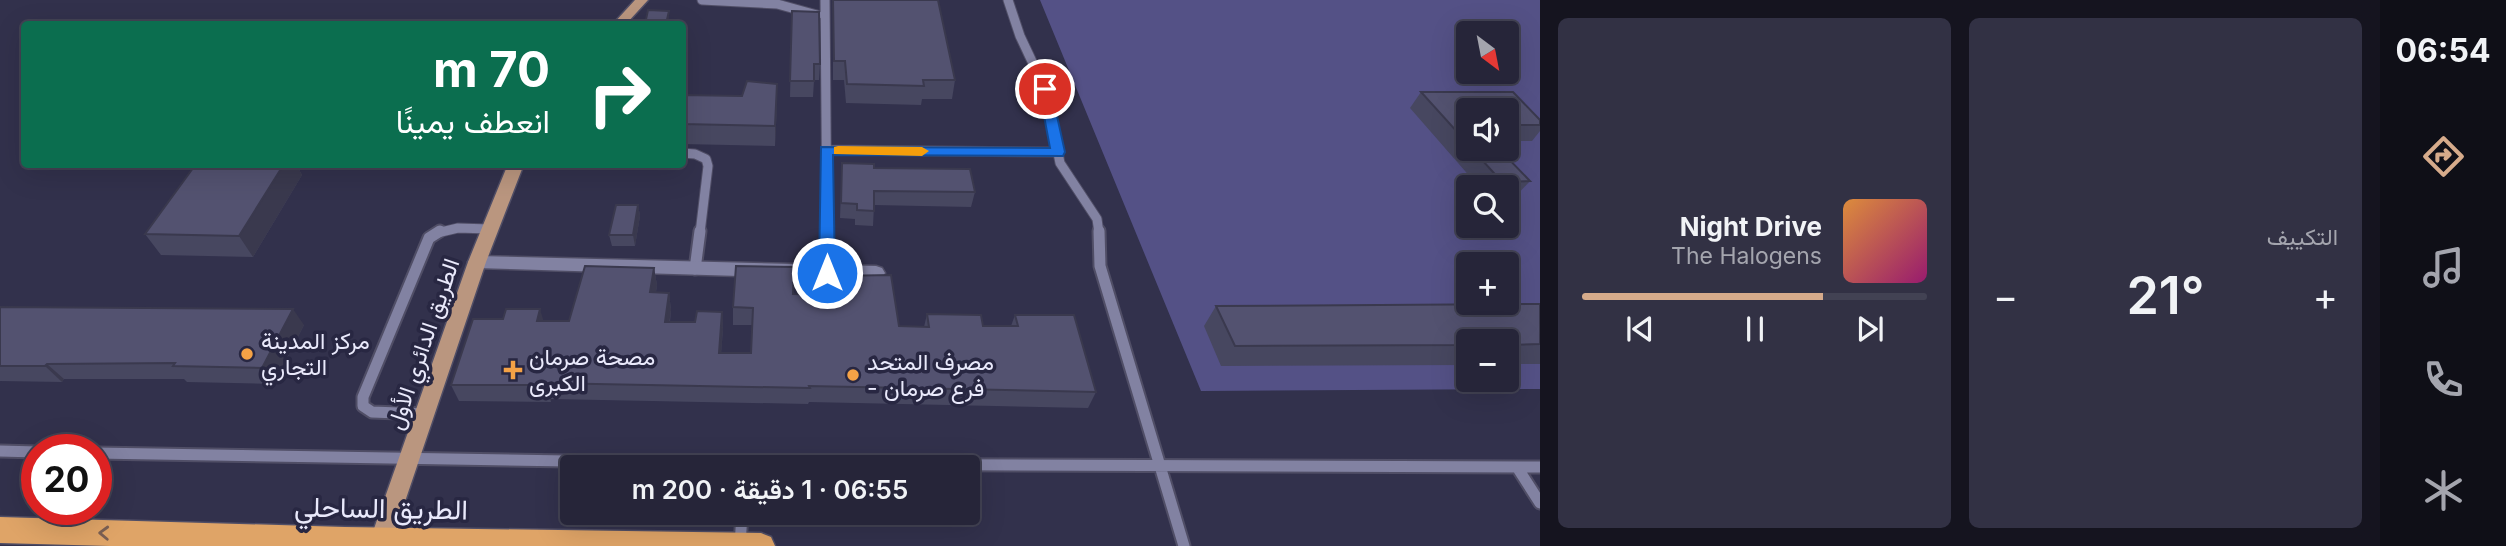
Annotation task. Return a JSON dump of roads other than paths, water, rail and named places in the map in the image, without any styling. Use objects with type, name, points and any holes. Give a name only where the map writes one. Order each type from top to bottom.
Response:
[{"type":"highway","name":"الطريق الساحلي","points":[[0,530],[761,546]]},
{"type":"main road","points":[[622,21],[642,0]]},
{"type":"main road","name":"الطريق الدائري الأول","points":[[381,540],[477,262],[514,168]]},
{"type":"street","points":[[477,262],[876,273]]},
{"type":"lane","points":[[702,0],[777,4],[825,16]]},
{"type":"lane","points":[[825,0],[827,273]]},
{"type":"lane","points":[[1008,0],[1020,36],[1045,89],[1060,163],[1097,219],[1101,241],[1100,266],[1184,546]]},
{"type":"lane","points":[[826,150],[1058,152]]},
{"type":"lane","points":[[686,153],[695,153],[706,159],[709,166],[695,269]]},
{"type":"lane","points":[[425,414],[372,412],[366,410],[362,402],[429,237],[437,231],[447,229],[489,229]]},
{"type":"lane","points":[[0,451],[21,452]]},
{"type":"lane","points":[[112,453],[560,463]]},
{"type":"lane","points":[[980,467],[1540,467]]},
{"type":"lane","points":[[1517,467],[1540,503]]},
{"type":"lane","points":[[740,546],[741,525]]},
{"type":"place","name":"مركز المدينة التجاري","points":[[247,354]]},
{"type":"place","name":"مصحة صرمان الكبرى","points":[[513,370]]},
{"type":"place","name":"مصرف المتحد - فرع صرمان","points":[[853,375]]}]
